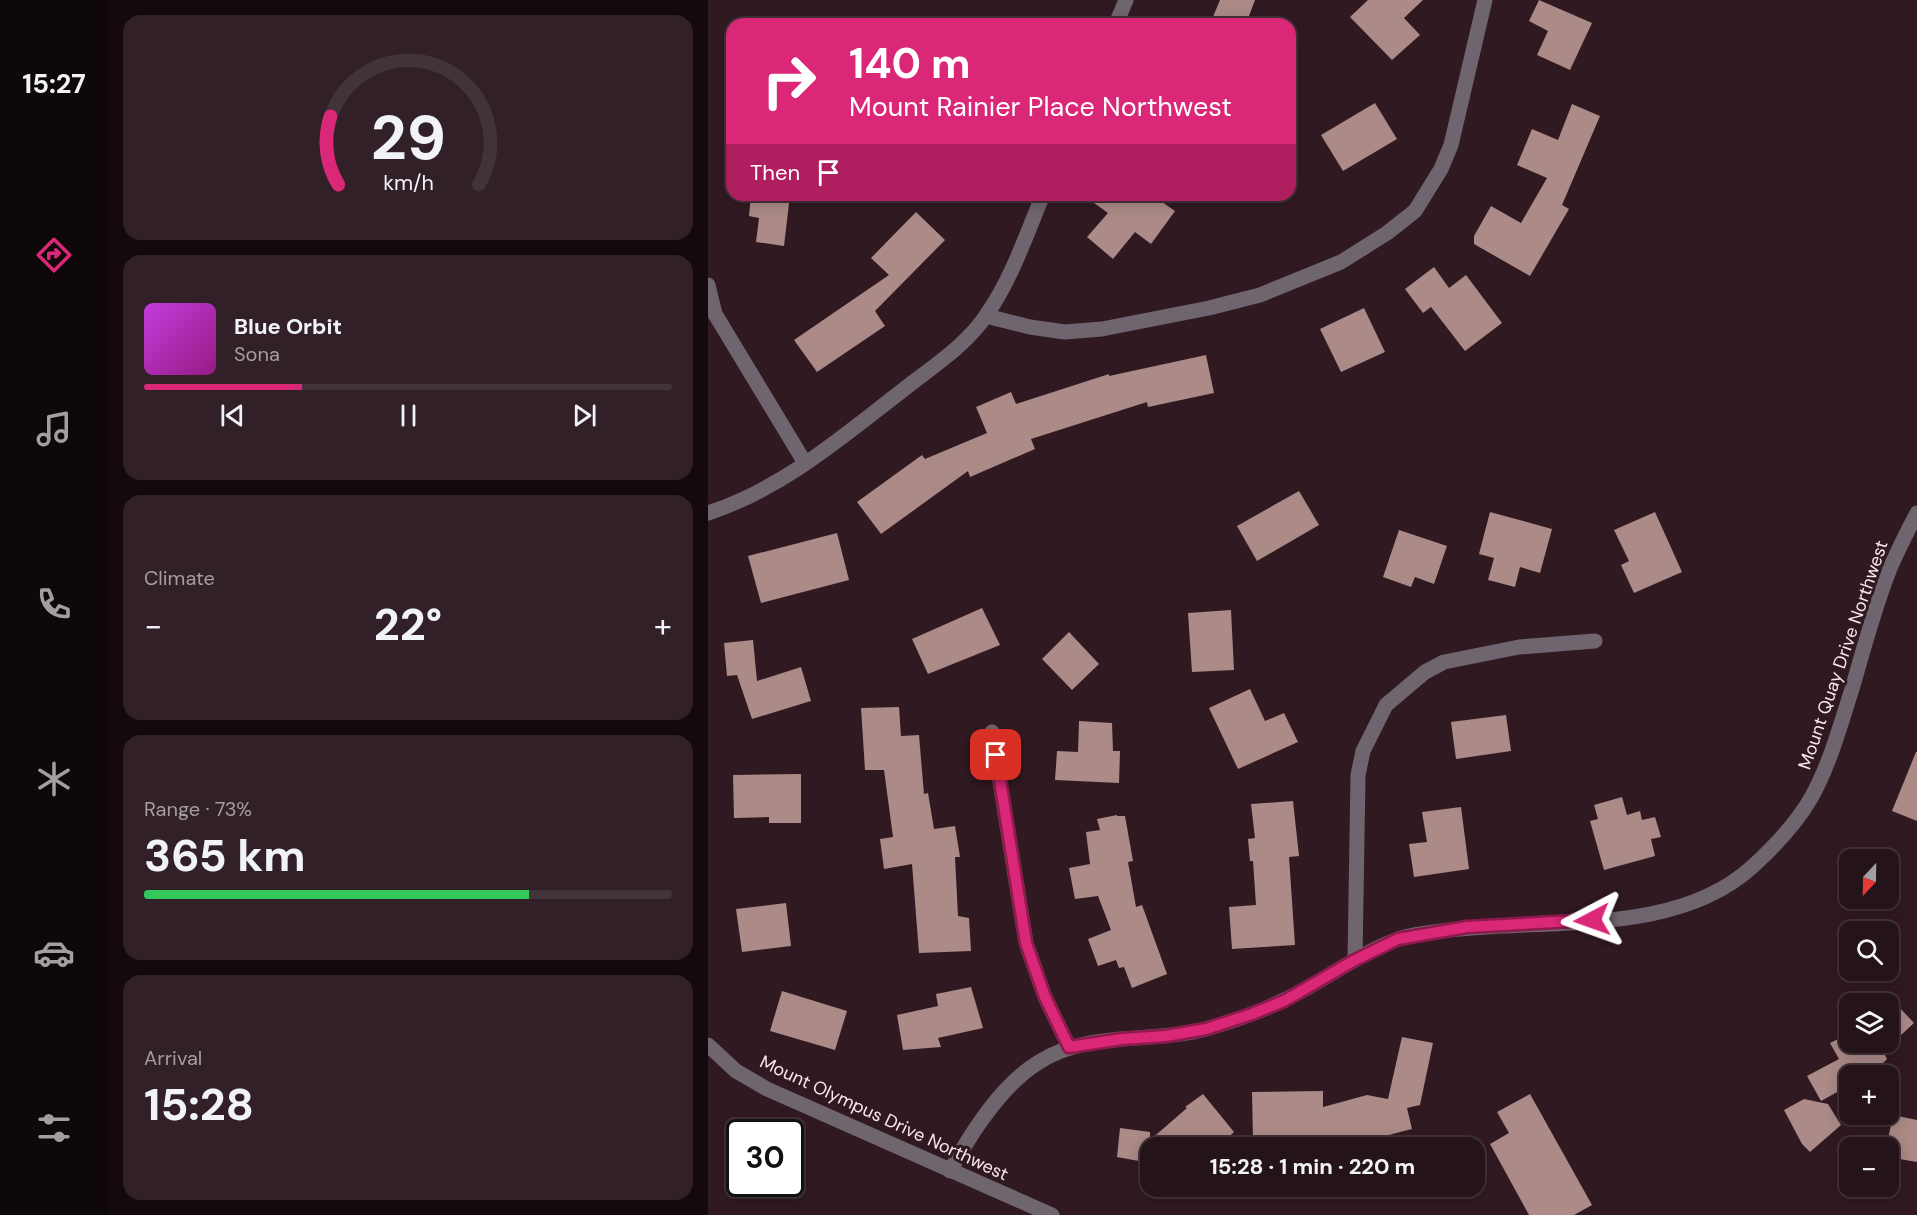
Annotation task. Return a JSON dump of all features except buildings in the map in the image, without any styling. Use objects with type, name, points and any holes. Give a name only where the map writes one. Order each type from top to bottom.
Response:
[{"type":"street","points":[[1118,18],[1126,0]]},
{"type":"street","points":[[986,316],[1030,327],[1065,332],[1102,329],[1209,308],[1260,295],[1341,262],[1387,233],[1415,211],[1441,169],[1451,145],[1485,0]]},
{"type":"street","points":[[708,513],[771,486],[805,464],[957,348],[986,316],[1007,282],[1041,201]]},
{"type":"street","points":[[708,285],[715,314],[805,464]]},
{"type":"street","name":"Mount Quay Drive Northwest","points":[[950,1171],[964,1146],[995,1102],[1019,1077],[1039,1062],[1069,1047],[1206,1029],[1252,1014],[1284,1001],[1355,960],[1398,939],[1467,927],[1529,925],[1631,917],[1663,912],[1698,900],[1725,887],[1771,850],[1809,801],[1826,768],[1891,567],[1917,513]]},
{"type":"street","points":[[1355,960],[1358,775],[1363,751],[1386,705],[1402,689],[1425,672],[1444,662],[1519,647],[1595,641]]},
{"type":"street","points":[[992,732],[1026,943],[1045,997],[1069,1047]]},
{"type":"street","name":"Mount Olympus Drive Northwest","points":[[708,1045],[736,1071],[767,1089],[1052,1215]]},
{"type":"route","points":[[996,755],[1026,943],[1045,997],[1069,1047],[1206,1029],[1252,1014],[1284,1001],[1355,960],[1398,939],[1467,927],[1592,920]]}]
